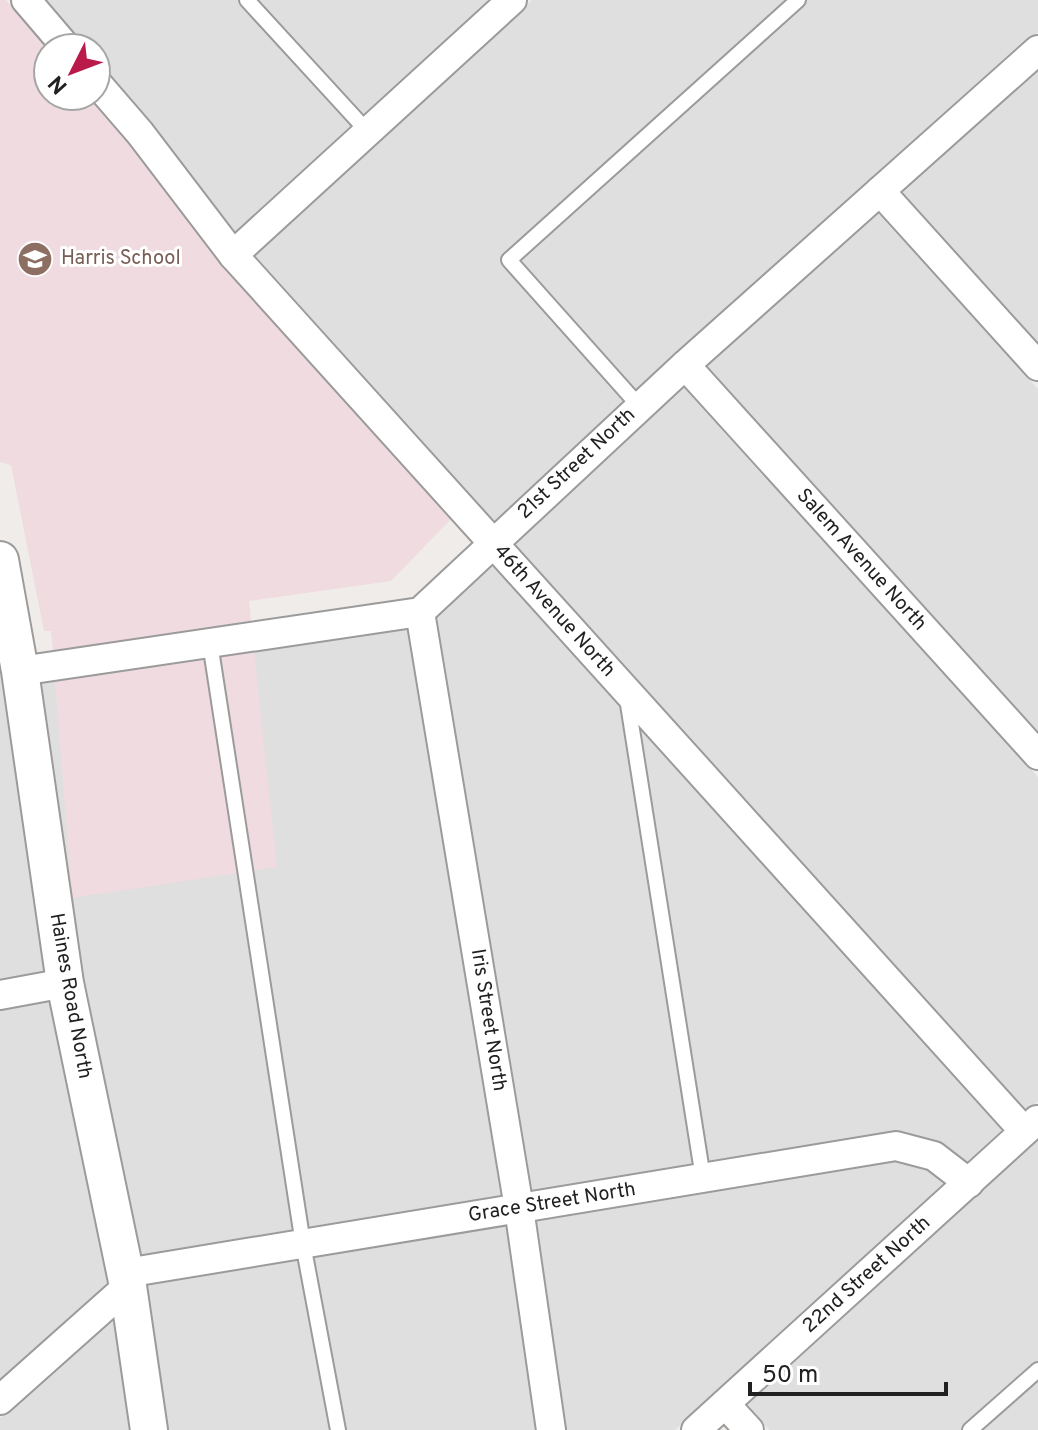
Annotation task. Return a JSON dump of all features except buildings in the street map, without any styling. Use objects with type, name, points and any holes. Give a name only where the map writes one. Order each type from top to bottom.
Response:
[{"type":"street","points":[[26,0],[53,32]]},
{"type":"street","points":[[233,255],[512,0]]},
{"type":"street","name":"21st Street North","points":[[420,612],[685,365],[1038,50]]},
{"type":"street","name":"46th Avenue North","points":[[112,101],[233,255],[625,690],[1031,1125]]},
{"type":"street","points":[[880,191],[1038,366]]},
{"type":"street","name":"Salem Avenue North","points":[[685,365],[1038,755]]},
{"type":"street","name":"Haines Road North","points":[[0,560],[20,671],[65,983],[127,1280],[149,1430]]},
{"type":"street","points":[[20,671],[420,612]]},
{"type":"street","name":"Iris Street North","points":[[420,612],[519,1208],[551,1430]]},
{"type":"street","points":[[0,995],[65,983]]},
{"type":"street","name":"22nd Street North","points":[[696,1430],[1031,1125]]},
{"type":"street","name":"Grace Street North","points":[[127,1280],[303,1244],[896,1146],[934,1156],[969,1183]]},
{"type":"street","points":[[0,1400],[127,1280]]},
{"type":"street","points":[[725,1404],[749,1430]]},
{"type":"lane","points":[[247,0],[368,132]]},
{"type":"lane","points":[[640,407],[509,260],[798,0]]},
{"type":"lane","points":[[210,643],[303,1244],[338,1430]]},
{"type":"lane","points":[[625,690],[703,1178]]},
{"type":"lane","points":[[970,1430],[1038,1370]]},
{"type":"shaded area","points":[[0,0],[6,0],[33,32],[32,112],[102,112],[214,256],[451,519],[391,581],[249,601],[251,623],[53,651],[51,631],[44,631],[11,465],[0,462]]},
{"type":"shaded area","points":[[46,0],[492,0],[237,234],[112,78],[112,32],[73,32]]},
{"type":"shaded area","points":[[532,0],[1038,0],[1038,32],[687,345],[494,523],[254,255]]},
{"type":"shaded area","points":[[1038,68],[1038,344],[900,192]]},
{"type":"shaded area","points":[[877,212],[1038,389],[1038,732],[706,365]]},
{"type":"shaded area","points":[[683,385],[1038,777],[1038,1101],[1027,1111],[512,542]]},
{"type":"shaded area","points":[[490,563],[1004,1131],[969,1164],[939,1142],[896,1133],[531,1192],[436,616]]},
{"type":"shaded area","points":[[408,628],[502,1197],[137,1258],[79,980],[36,682],[55,680],[73,898],[254,651]]},
{"type":"shaded area","points":[[0,644],[49,972],[0,981]]},
{"type":"shaded area","points":[[254,651],[277,867],[72,898],[55,680]]},
{"type":"shaded area","points":[[53,999],[112,1282],[0,1382],[0,1009]]},
{"type":"shaded area","points":[[1038,1137],[1038,1430],[769,1430],[746,1404]]},
{"type":"shaded area","points":[[894,1161],[927,1169],[946,1185],[675,1430],[566,1430],[535,1220]]},
{"type":"shaded area","points":[[506,1224],[536,1430],[164,1430],[144,1290],[147,1284]]},
{"type":"shaded area","points":[[118,1313],[135,1430],[0,1430],[0,1418]]},
{"type":"place","name":"Harris School","points":[[35,259]]}]
